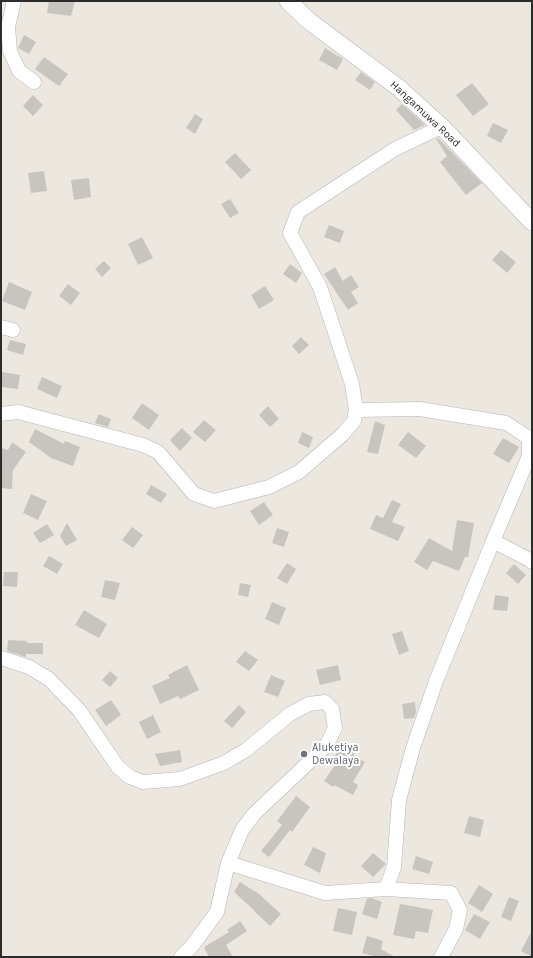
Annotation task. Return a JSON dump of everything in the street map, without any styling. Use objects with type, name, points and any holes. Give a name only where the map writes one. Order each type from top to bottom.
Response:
[{"type":"street","points":[[14,1],[8,27],[10,50],[19,71],[34,82]]},
{"type":"street","name":"Hangamuwa Road","points":[[288,1],[309,21],[399,88],[444,129],[532,222]]},
{"type":"street","points":[[1,414],[18,412],[143,445],[158,452],[194,494],[214,501],[269,487],[299,472],[343,434],[354,421],[356,410],[352,384],[320,287],[290,232],[298,212],[395,149],[439,128],[444,129]]},
{"type":"street","points":[[356,410],[420,409],[506,423],[529,438],[529,456],[436,681],[413,748],[400,800],[394,867],[386,889]]},
{"type":"street","points":[[493,541],[532,562]]},
{"type":"street","points":[[1,658],[29,667],[49,679],[79,710],[118,767],[130,777],[143,782],[180,779],[224,763],[246,750],[290,714],[309,704],[325,702],[332,709],[335,728],[326,746],[254,814],[242,830],[228,863],[217,912],[182,957]]},
{"type":"street","points":[[228,863],[325,893],[386,889],[451,893],[460,910],[456,929],[441,957]]},
{"type":"building","points":[[49,1],[75,1],[71,16],[47,13]]},
{"type":"building","points":[[24,35],[36,42],[29,54],[18,48]]},
{"type":"building","points":[[325,48],[343,59],[337,70],[319,60]]},
{"type":"building","points":[[44,57],[68,74],[59,86],[35,69]]},
{"type":"building","points":[[361,72],[375,82],[370,90],[355,80]]},
{"type":"building","points":[[472,83],[489,104],[473,116],[456,95]]},
{"type":"building","points":[[33,95],[43,105],[33,116],[23,106]]},
{"type":"building","points":[[402,104],[425,125],[414,130],[396,110]]},
{"type":"building","points":[[195,114],[203,119],[195,134],[186,128]]},
{"type":"building","points":[[493,123],[508,130],[501,143],[487,136]]},
{"type":"building","points":[[438,138],[482,183],[466,195],[440,162],[447,156],[436,139]]},
{"type":"building","points":[[235,153],[251,170],[241,179],[225,162]]},
{"type":"building","points":[[44,171],[47,191],[31,193],[28,173]]},
{"type":"building","points":[[89,178],[91,197],[74,200],[71,180]]},
{"type":"building","points":[[230,199],[239,213],[230,218],[221,204]]},
{"type":"building","points":[[329,225],[344,231],[340,243],[324,237]]},
{"type":"building","points":[[142,237],[153,258],[138,265],[128,244]]},
{"type":"building","points":[[501,250],[516,262],[507,273],[492,260]]},
{"type":"building","points":[[104,261],[111,268],[102,277],[95,269]]},
{"type":"building","points":[[290,264],[302,273],[296,283],[283,274]]},
{"type":"building","points":[[335,267],[343,281],[351,275],[359,287],[351,292],[358,303],[348,310],[324,274]]},
{"type":"building","points":[[9,282],[32,292],[25,310],[2,301]]},
{"type":"building","points":[[68,284],[80,293],[71,305],[59,296]]},
{"type":"building","points":[[265,286],[274,300],[259,309],[251,295]]},
{"type":"building","points":[[301,337],[309,345],[299,354],[292,346]]},
{"type":"building","points":[[10,340],[26,344],[23,355],[7,350]]},
{"type":"building","points":[[2,372],[20,375],[18,389],[1,387]]},
{"type":"building","points":[[42,377],[62,386],[57,398],[37,389]]},
{"type":"building","points":[[142,403],[159,415],[149,430],[132,418]]},
{"type":"building","points":[[268,406],[279,419],[270,427],[259,415]]},
{"type":"building","points":[[99,414],[111,419],[108,427],[95,423]]},
{"type":"building","points":[[204,420],[216,430],[205,442],[193,432]]},
{"type":"building","points":[[375,421],[385,425],[378,454],[367,452]]},
{"type":"building","points":[[182,428],[192,438],[180,451],[170,440]]},
{"type":"building","points":[[35,429],[64,444],[65,441],[80,447],[73,466],[51,458],[29,442]]},
{"type":"building","points":[[302,432],[313,437],[309,448],[298,443]]},
{"type":"building","points":[[408,432],[426,446],[416,458],[398,445]]},
{"type":"building","points":[[503,438],[519,447],[509,463],[493,454]]},
{"type":"building","points":[[12,442],[26,452],[13,470],[12,489],[1,488],[1,448],[8,450]]},
{"type":"building","points":[[151,485],[167,494],[161,503],[146,494]]},
{"type":"building","points":[[31,494],[47,501],[38,520],[23,513]]},
{"type":"building","points":[[392,500],[401,504],[392,522],[405,527],[398,541],[370,529],[376,515],[383,518]]},
{"type":"building","points":[[264,502],[273,515],[259,525],[250,511]]},
{"type":"building","points":[[457,520],[474,523],[468,557],[465,557],[459,571],[433,561],[427,570],[414,562],[429,538],[452,551]]},
{"type":"building","points":[[67,523],[77,540],[66,546],[60,536]]},
{"type":"building","points":[[47,524],[54,535],[40,543],[33,533]]},
{"type":"building","points":[[132,527],[143,535],[133,548],[122,540]]},
{"type":"building","points":[[277,528],[289,532],[284,547],[272,543]]},
{"type":"building","points":[[49,556],[63,564],[57,574],[43,566]]},
{"type":"building","points":[[287,563],[296,569],[287,584],[277,578]]},
{"type":"building","points":[[514,564],[526,575],[518,584],[506,573]]},
{"type":"building","points":[[4,572],[18,572],[17,587],[3,586]]},
{"type":"building","points":[[105,580],[120,583],[115,600],[101,597]]},
{"type":"building","points":[[240,583],[251,585],[248,597],[238,595]]},
{"type":"building","points":[[495,595],[509,597],[507,611],[493,610]]},
{"type":"building","points":[[272,602],[286,608],[279,625],[265,619]]},
{"type":"building","points":[[84,610],[107,624],[99,638],[75,625]]},
{"type":"building","points":[[402,631],[409,651],[399,655],[392,634]]},
{"type":"building","points":[[8,640],[27,641],[27,643],[43,643],[43,654],[26,654],[26,657],[7,651]]},
{"type":"building","points":[[245,651],[258,660],[249,671],[236,662]]},
{"type":"building","points":[[187,665],[199,690],[180,699],[178,696],[160,704],[152,686],[170,678],[168,675]]},
{"type":"building","points":[[338,665],[341,680],[320,685],[316,670]]},
{"type":"building","points":[[110,671],[118,678],[110,687],[102,680]]},
{"type":"building","points":[[271,675],[285,681],[278,697],[264,692]]},
{"type":"building","points":[[111,700],[121,715],[106,726],[95,710]]},
{"type":"building","points":[[415,702],[416,712],[414,718],[404,719],[402,704]]},
{"type":"building","points":[[239,705],[246,712],[232,728],[224,721]]},
{"type":"building","points":[[153,715],[161,732],[147,739],[139,722]]},
{"type":"building","points":[[344,744],[355,753],[353,755],[365,762],[353,782],[358,785],[353,795],[334,785],[333,787],[324,781],[338,761],[333,758]]},
{"type":"building","points":[[180,750],[182,762],[160,766],[155,754]]},
{"type":"building","points":[[296,796],[310,807],[292,832],[290,830],[269,857],[261,851],[282,825],[277,821]]},
{"type":"building","points":[[469,816],[484,820],[480,837],[464,833]]},
{"type":"building","points":[[313,847],[326,853],[320,873],[304,865]]},
{"type":"building","points":[[373,853],[386,864],[373,877],[361,866]]},
{"type":"building","points":[[416,856],[433,862],[429,874],[412,869]]},
{"type":"building","points":[[240,882],[259,894],[281,914],[270,926],[234,892]]},
{"type":"building","points":[[479,885],[493,894],[482,912],[468,903]]},
{"type":"building","points":[[509,897],[519,901],[511,921],[501,917]]},
{"type":"building","points":[[371,898],[382,902],[377,919],[362,914],[367,899]]},
{"type":"building","points":[[400,904],[433,910],[428,933],[416,931],[414,939],[393,935]]},
{"type":"building","points":[[338,908],[357,912],[352,935],[333,931]]},
{"type":"building","points":[[474,914],[490,922],[480,939],[465,930]]},
{"type":"building","points":[[240,921],[247,931],[226,945],[233,957],[209,957],[204,947],[229,932],[227,930]]},
{"type":"building","points":[[532,930],[532,957],[521,951]]},
{"type":"building","points":[[367,936],[383,941],[381,949],[395,957],[377,957],[362,953]]},
{"type":"place","name":"Aluketiya Dewalaya","points":[[304,754]]}]
